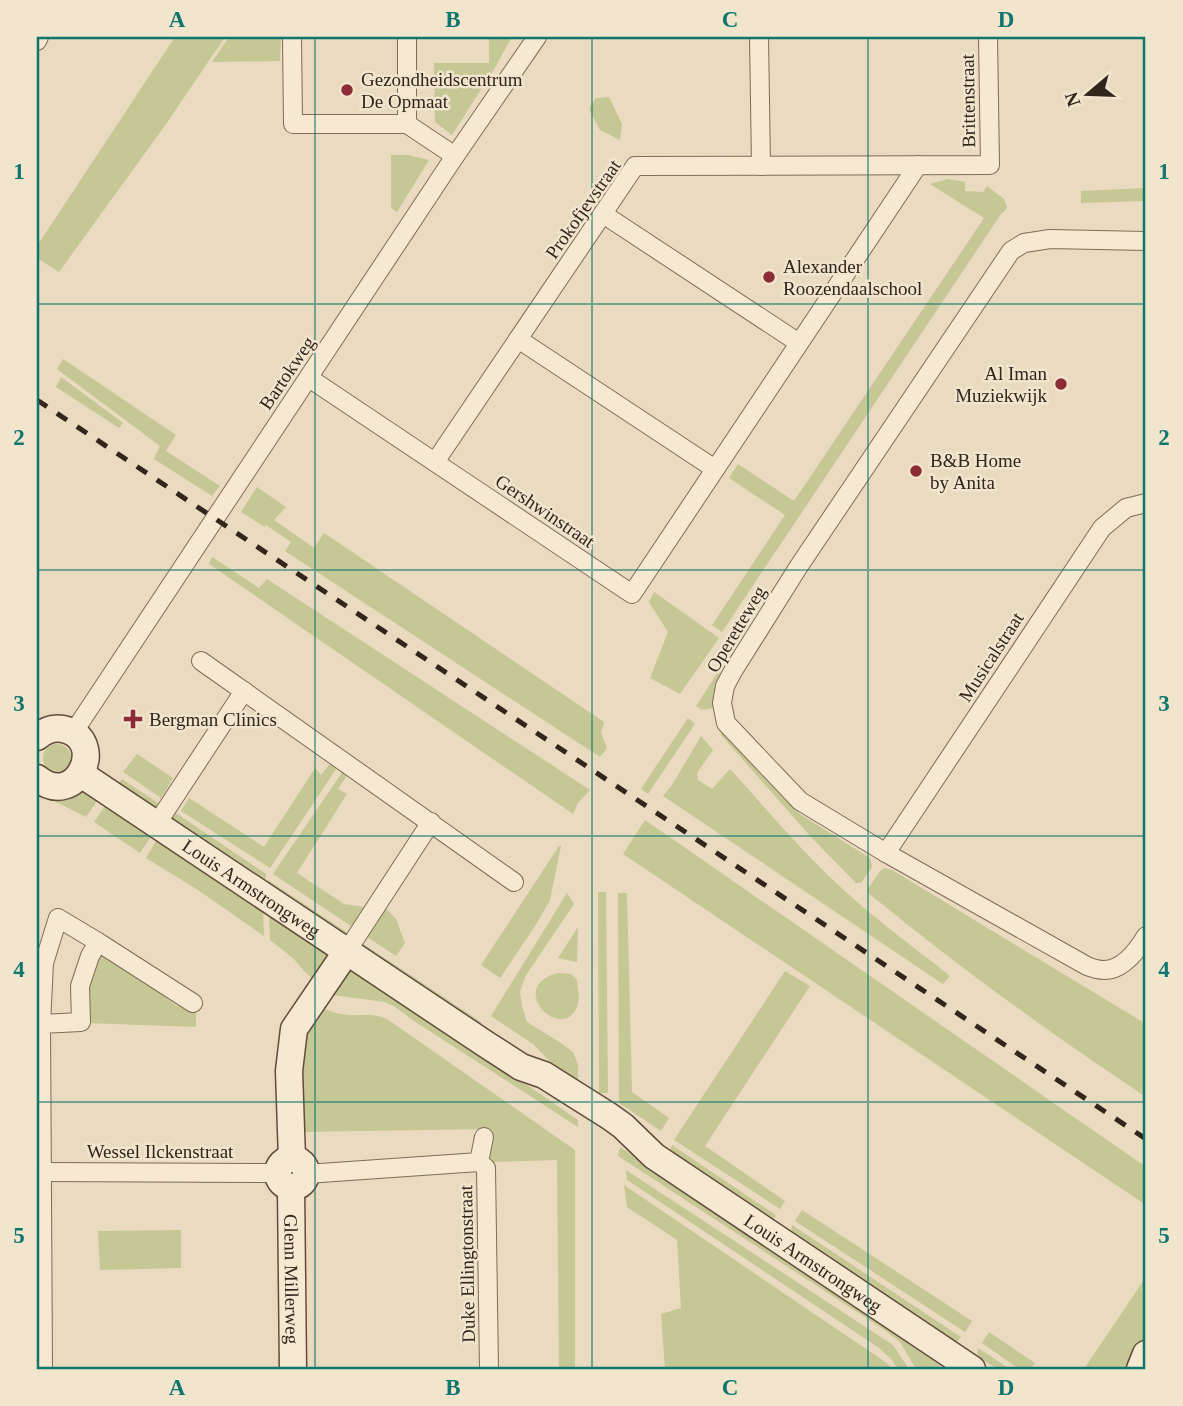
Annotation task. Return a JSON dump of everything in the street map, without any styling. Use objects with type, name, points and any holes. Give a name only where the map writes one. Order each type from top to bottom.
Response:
[{"type":"street","points":[[292,37],[293,124],[407,124],[455,156]]},
{"type":"street","points":[[407,37],[407,124]]},
{"type":"street","name":"Bartokweg","points":[[73,733],[455,156],[537,37]]},
{"type":"street","points":[[760,37],[761,166]]},
{"type":"street","name":"Brittenstraat","points":[[988,37],[990,165]]},
{"type":"street","name":"Gershwinstraat","points":[[309,378],[632,594],[918,165]]},
{"type":"street","name":"Prokofjevstraat","points":[[435,462],[635,166],[990,165]]},
{"type":"street","points":[[603,214],[799,343]]},
{"type":"street","name":"Operetteweg","points":[[1146,241],[1050,239],[1024,243],[1011,251],[799,566],[733,671],[725,686],[722,702],[726,723],[800,801],[1087,967],[1104,970],[1119,966],[1138,949],[1146,936]]},
{"type":"street","points":[[519,339],[715,469]]},
{"type":"street","name":"Musicalstraat","points":[[886,853],[1102,527],[1126,508],[1146,503]]},
{"type":"street","points":[[201,661],[514,882]]},
{"type":"street","points":[[156,825],[244,691]]},
{"type":"street","points":[[37,737],[57,728],[73,733],[84,747],[86,757],[81,774],[67,785],[49,785],[37,778]]},
{"type":"street","name":"Louis Armstrongweg","points":[[81,774],[521,1067],[544,1075],[609,1116],[654,1156],[961,1366]]},
{"type":"street","points":[[347,951],[430,822]]},
{"type":"street","points":[[43,1369],[41,1024],[44,963],[58,918],[192,1003]]},
{"type":"street","points":[[41,1024],[80,1022],[80,986],[90,956],[98,942]]},
{"type":"street","name":"Glenn Millerweg","points":[[293,1369],[289,1071],[294,1029],[347,951]]},
{"type":"street","name":"Duke Ellingtonstraat","points":[[479,1162],[484,1138]]},
{"type":"street","name":"Duke Ellingtonstraat","points":[[292,1173],[479,1162],[486,1168],[489,1369]]},
{"type":"street","name":"Wessel Ilckenstraat","points":[[42,1172],[292,1173]]},
{"type":"street","points":[[1140,1369],[1146,1354]]},
{"type":"green space","points":[[175,37],[225,37],[59,272],[37,258],[37,246]]},
{"type":"green space","points":[[229,37],[281,37],[280,61],[212,62]]},
{"type":"green space","points":[[489,37],[512,37],[452,135],[435,122],[434,63],[489,63]]},
{"type":"green space","points":[[609,97],[622,124],[620,140],[600,130],[589,109],[596,98]]},
{"type":"green space","points":[[391,155],[408,155],[429,160],[397,212],[391,208]]},
{"type":"green space","points":[[948,179],[965,182],[965,191],[983,192],[987,186],[1004,199],[1007,208],[722,632],[712,625],[785,515],[729,478],[738,464],[794,501],[984,218],[930,184]]},
{"type":"green space","points":[[1146,188],[1146,201],[1081,203],[1081,191]]},
{"type":"green space","points":[[63,359],[176,435],[166,451],[220,486],[212,496],[154,459],[160,446],[57,369]]},
{"type":"green space","points":[[61,377],[123,423],[119,428],[56,387]]},
{"type":"green space","points":[[257,487],[286,507],[274,520],[314,548],[324,533],[604,722],[601,733],[607,748],[600,757],[285,551],[291,542],[241,512]]},
{"type":"green space","points":[[212,557],[259,588],[267,579],[590,790],[578,803],[573,814],[209,564]]},
{"type":"green space","points":[[654,592],[719,638],[680,694],[650,678],[668,632],[649,602]]},
{"type":"green space","points":[[718,672],[713,708],[702,710],[696,706]]},
{"type":"green space","points":[[688,718],[695,724],[648,794],[641,789]]},
{"type":"green space","points":[[722,730],[800,814],[870,858],[872,867],[861,883],[856,883],[812,838],[721,735]]},
{"type":"green space","points":[[701,736],[713,750],[697,773],[698,780],[712,789],[730,769],[833,880],[950,976],[943,984],[663,796]]},
{"type":"green space","points":[[57,744],[67,748],[71,758],[67,768],[57,772],[47,768],[43,758],[47,748]]},
{"type":"green space","points":[[137,754],[173,778],[161,798],[123,772]]},
{"type":"green space","points":[[332,761],[338,766],[270,868],[181,811],[189,798],[264,847],[315,768],[321,775]]},
{"type":"green space","points":[[343,771],[348,774],[338,789],[347,794],[297,873],[344,904],[365,907],[351,926],[273,874]]},
{"type":"green space","points":[[122,779],[161,805],[152,810],[116,787]]},
{"type":"green space","points":[[83,787],[100,797],[86,817],[39,793]]},
{"type":"green space","points":[[107,803],[154,832],[140,853],[94,822]]},
{"type":"green space","points":[[176,813],[266,874],[265,885],[172,822]]},
{"type":"green space","points":[[645,820],[1146,1167],[1146,1205],[623,854]]},
{"type":"green space","points":[[159,836],[263,906],[264,936],[146,858]]},
{"type":"green space","points":[[559,846],[550,900],[500,978],[481,965]]},
{"type":"green space","points":[[885,868],[1146,1024],[1146,1097],[1004,998],[867,892]]},
{"type":"green space","points":[[268,880],[348,933],[344,935],[267,890]]},
{"type":"green space","points":[[598,892],[606,892],[608,1093],[599,1093]]},
{"type":"green space","points":[[567,893],[574,904],[526,975],[520,992],[527,1022],[573,1052],[578,1065],[578,1083],[559,1071],[533,1044],[491,1016]]},
{"type":"green space","points":[[618,893],[627,893],[632,1092],[669,1118],[661,1131],[619,1103]]},
{"type":"green space","points":[[389,897],[392,899],[386,908],[396,919],[405,943],[396,956],[364,935]]},
{"type":"green space","points":[[269,908],[331,951],[314,980],[270,940]]},
{"type":"green space","points":[[578,927],[577,962],[558,958]]},
{"type":"green space","points":[[362,943],[481,1022],[480,1032],[365,953]]},
{"type":"green space","points":[[97,952],[106,954],[177,1006],[196,1005],[196,1027],[87,1023],[86,988]]},
{"type":"green space","points":[[346,970],[362,971],[578,1120],[578,1127],[394,1006],[385,1002],[332,995]]},
{"type":"green space","points":[[785,971],[810,986],[705,1146],[785,1201],[780,1209],[674,1140]]},
{"type":"green space","points":[[558,973],[571,974],[577,980],[579,994],[577,1007],[569,1017],[560,1019],[550,1016],[542,1009],[536,989],[543,980]]},
{"type":"green space","points":[[320,1007],[341,1014],[373,1015],[387,1019],[575,1150],[575,1369],[559,1369],[557,1160],[490,1162],[488,1129],[297,1132],[298,1040]]},
{"type":"green space","points":[[672,1145],[776,1215],[773,1220],[673,1158],[670,1151]]},
{"type":"green space","points":[[620,1147],[938,1364],[940,1369],[916,1369],[900,1342],[886,1331],[618,1156]]},
{"type":"green space","points":[[626,1170],[893,1345],[909,1369],[898,1369],[879,1348],[627,1180]]},
{"type":"green space","points":[[624,1185],[887,1363],[892,1369],[665,1369],[661,1314],[681,1308],[677,1240],[627,1207]]},
{"type":"green space","points":[[802,1210],[972,1321],[965,1332],[795,1221]]},
{"type":"green space","points":[[792,1225],[961,1337],[956,1343],[791,1234]]},
{"type":"green space","points":[[181,1230],[181,1268],[100,1270],[98,1231]]},
{"type":"green space","points":[[1146,1277],[1146,1339],[1133,1369],[1084,1369]]},
{"type":"green space","points":[[989,1332],[1035,1363],[1030,1369],[1019,1369],[982,1343]]},
{"type":"green space","points":[[978,1348],[1010,1369],[997,1369],[979,1357]]},
{"type":"railway","points":[[37,400],[1146,1139]]},
{"type":"place","name":"Gezondheidscentrum De Opmaat","points":[[347,90]]},
{"type":"place","name":"Alexander Roozendaalschool","points":[[769,277]]},
{"type":"place","name":"Al Iman Muziekwijk","points":[[1061,384]]},
{"type":"place","name":"B&B Home by Anita","points":[[916,471]]},
{"type":"place","name":"Bergman Clinics","points":[[133,719]]}]
